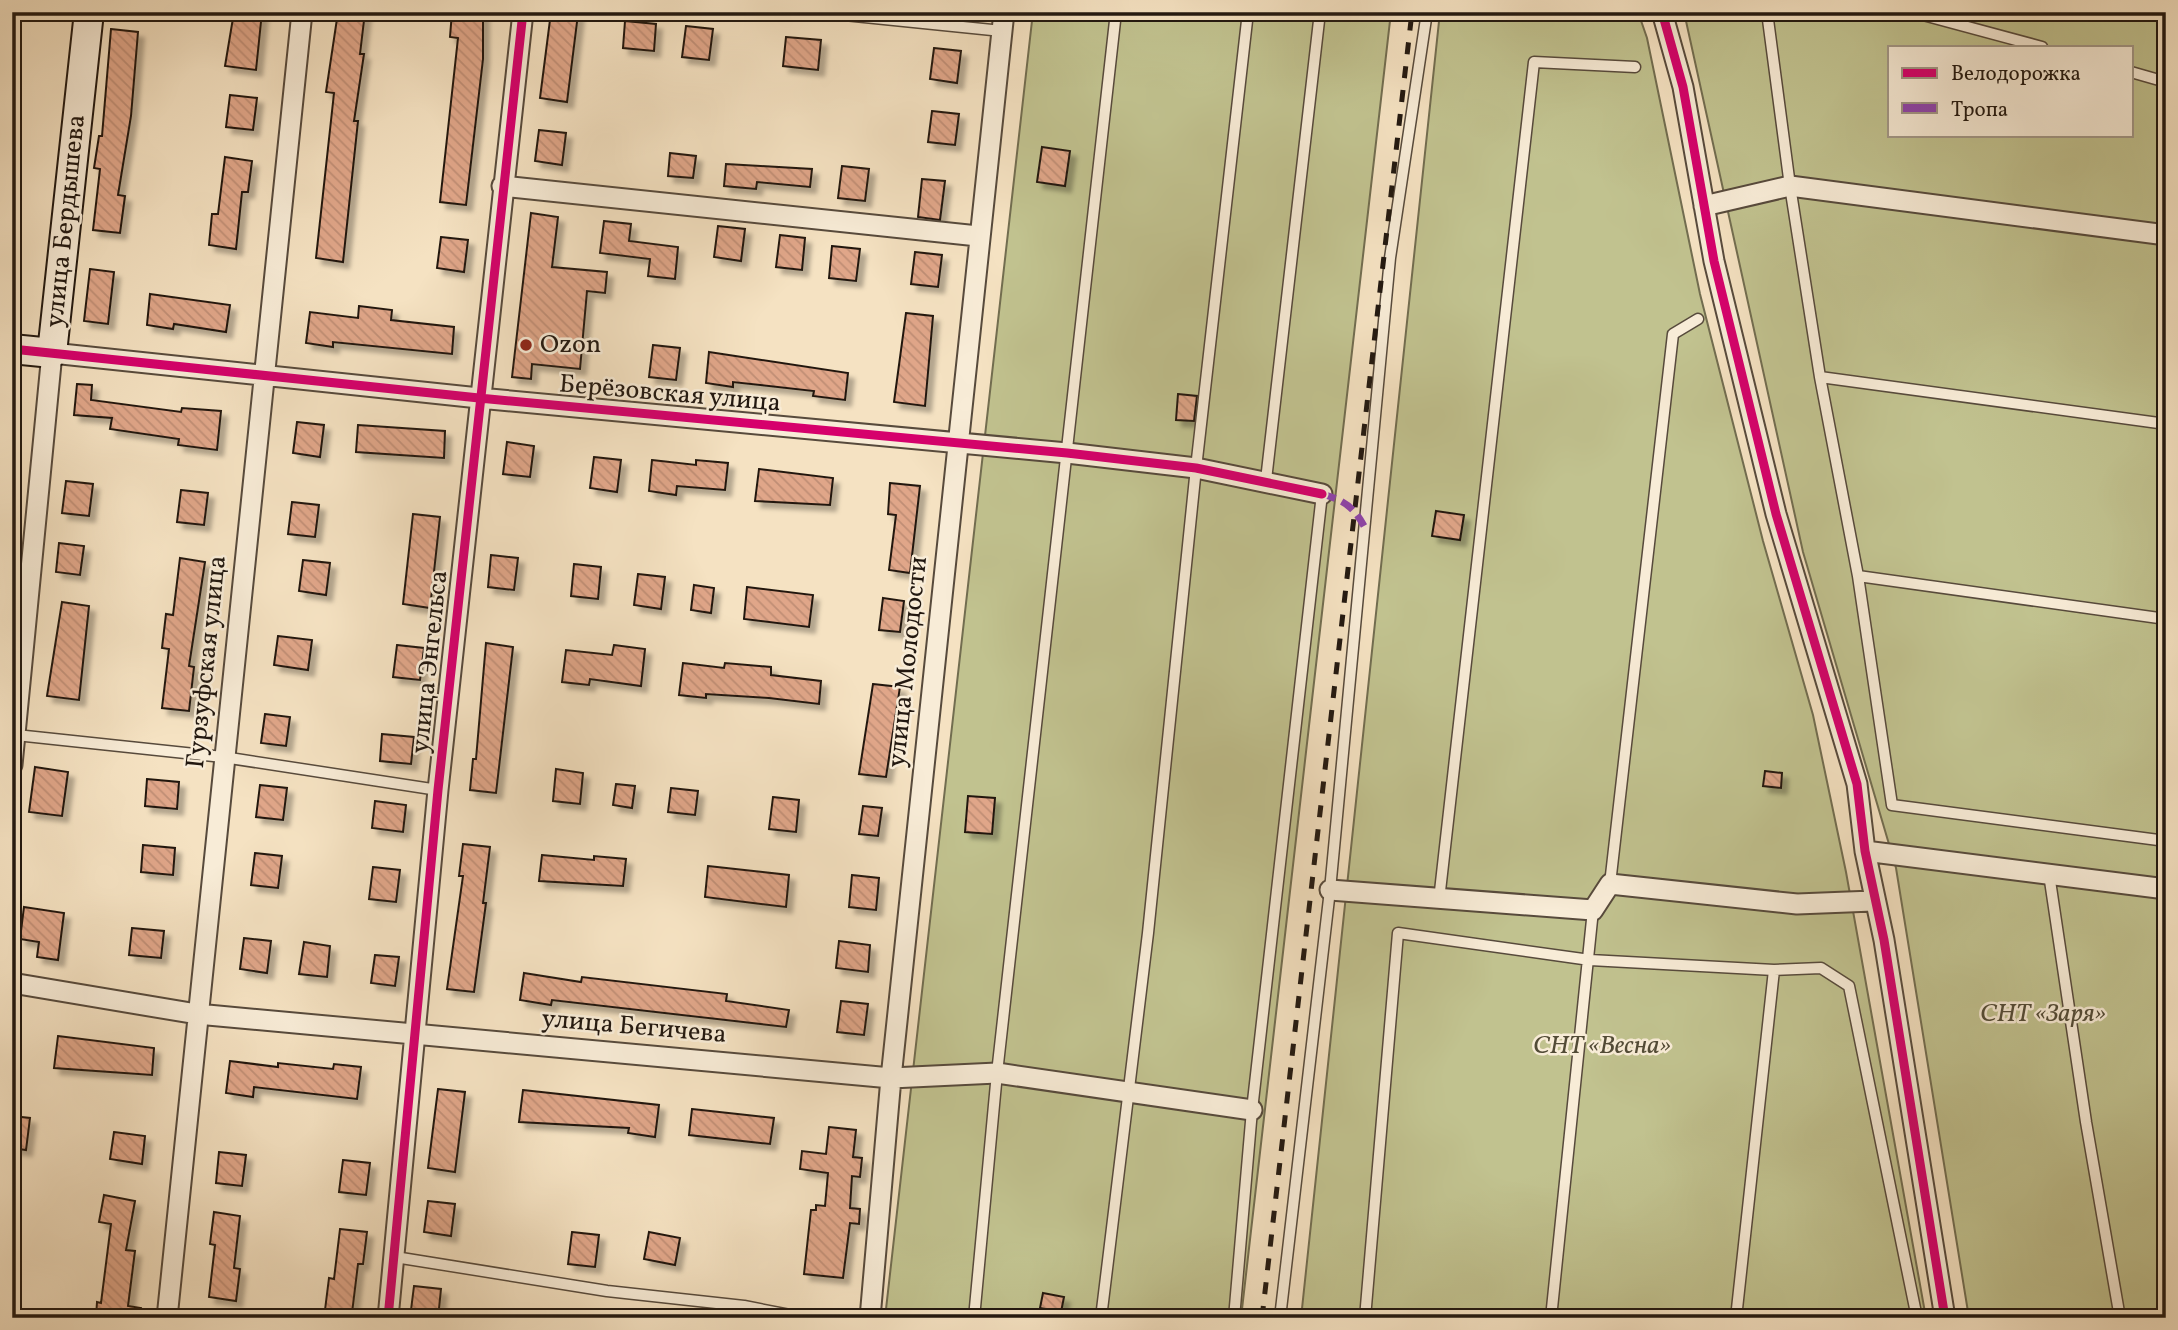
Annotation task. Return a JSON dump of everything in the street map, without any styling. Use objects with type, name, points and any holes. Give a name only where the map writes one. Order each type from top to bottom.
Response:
[{"type":"street","name":"улица Бердышева","points":[[12,765],[52,353],[89,12]]},
{"type":"street","name":"Гурзуфская улица","points":[[167,1318],[302,12]]},
{"type":"street","name":"улица Энгельса","points":[[388,1318],[438,790],[523,12]]},
{"type":"street","points":[[1662,12],[1683,87],[1714,261],[1776,514],[1857,784],[1873,901],[1884,940],[1945,1318]]},
{"type":"street","name":"улица Молодости","points":[[870,1318],[891,1078],[978,236],[1003,22]]},
{"type":"street","points":[[502,186],[978,236]]},
{"type":"street","points":[[1704,206],[1790,186],[2166,235]]},
{"type":"street","name":"Берёзовская улица","points":[[12,349],[479,398],[1068,453],[1196,468],[1266,480],[1322,494]]},
{"type":"street","points":[[1865,851],[2166,889]]},
{"type":"street","points":[[1330,890],[1593,910],[1610,884],[1797,904],[1873,901]]},
{"type":"street","name":"улица Бегичева","points":[[12,983],[197,1014],[891,1078],[997,1073],[1127,1095],[1252,1110]]},
{"type":"lane","points":[[814,12],[1003,22]]},
{"type":"lane","points":[[974,1318],[997,1073],[1116,12]]},
{"type":"lane","points":[[1101,1318],[1149,933],[1196,468],[1248,12]]},
{"type":"lane","points":[[1266,480],[1320,12]]},
{"type":"lane","points":[[1280,1318],[1330,890],[1390,258],[1427,12]]},
{"type":"lane","points":[[1768,12],[1790,186],[1820,377],[1858,576],[1892,804],[2166,841]]},
{"type":"lane","points":[[1912,12],[2038,46]]},
{"type":"lane","points":[[1439,900],[1534,62],[1635,67]]},
{"type":"lane","points":[[2132,72],[2166,82]]},
{"type":"lane","points":[[1610,884],[1674,334],[1698,319]]},
{"type":"lane","points":[[1820,377],[2166,424]]},
{"type":"lane","points":[[1234,1318],[1252,1110],[1322,494]]},
{"type":"lane","points":[[1858,576],[2166,619]]},
{"type":"lane","points":[[16,735],[223,757],[438,790]]},
{"type":"lane","points":[[2049,874],[2086,1122],[2120,1318]]},
{"type":"lane","points":[[1551,1318],[1590,960],[1593,910]]},
{"type":"lane","points":[[1365,1318],[1398,933],[1590,960],[1774,970],[1821,968],[1849,986],[1917,1318]]},
{"type":"lane","points":[[1735,1318],[1774,970]]},
{"type":"lane","points":[[395,1257],[607,1291],[744,1306],[805,1318]]},
{"type":"green space","points":[[1033,12],[1391,12],[1241,1318],[885,1318]]},
{"type":"green space","name":"СНТ «Весна»","points":[[1440,12],[1638,12],[1647,38],[1700,294],[1763,541],[1813,715],[1846,872],[1926,1318],[1301,1318]]},
{"type":"green space","name":"СНТ «Заря»","points":[[1684,12],[2166,12],[2166,1318],[1969,1318],[1896,868],[1803,552]]},
{"type":"building","points":[[234,12],[262,12],[256,70],[225,66]]},
{"type":"building","points":[[338,12],[365,12],[360,54],[364,54],[354,121],[358,121],[343,262],[316,258],[334,93],[326,92]]},
{"type":"building","points":[[452,12],[483,12],[483,59],[466,205],[440,202],[458,38],[450,37]]},
{"type":"building","points":[[551,12],[578,14],[567,102],[540,98]]},
{"type":"building","points":[[625,21],[656,24],[654,51],[623,48]]},
{"type":"building","points":[[686,26],[713,29],[709,60],[682,57]]},
{"type":"building","points":[[111,29],[138,32],[131,116],[118,195],[125,196],[120,233],[93,230],[100,169],[94,168],[99,136],[102,136]]},
{"type":"building","points":[[786,37],[821,40],[818,70],[783,66]]},
{"type":"building","points":[[934,48],[961,51],[957,83],[930,79]]},
{"type":"building","points":[[230,95],[257,98],[253,130],[226,127]]},
{"type":"building","points":[[932,111],[959,114],[955,145],[928,142]]},
{"type":"building","points":[[539,130],[566,133],[562,165],[535,161]]},
{"type":"building","points":[[1042,147],[1070,151],[1065,186],[1037,182]]},
{"type":"building","points":[[670,153],[696,156],[693,178],[668,176]]},
{"type":"building","points":[[225,157],[252,161],[248,192],[242,192],[236,249],[209,245],[212,214],[218,214]]},
{"type":"building","points":[[726,164],[812,169],[810,187],[757,182],[756,189],[724,186]]},
{"type":"building","points":[[842,166],[869,169],[865,201],[838,198]]},
{"type":"building","points":[[922,179],[945,181],[940,220],[918,217]]},
{"type":"building","points":[[531,213],[558,217],[552,267],[607,272],[605,293],[587,291],[580,369],[532,364],[531,379],[512,377]]},
{"type":"building","points":[[604,221],[631,224],[629,241],[678,247],[675,279],[648,276],[650,259],[600,253]]},
{"type":"building","points":[[718,226],[745,229],[741,261],[714,257]]},
{"type":"building","points":[[780,235],[805,238],[802,270],[776,267]]},
{"type":"building","points":[[441,237],[468,240],[464,272],[437,268]]},
{"type":"building","points":[[832,246],[860,249],[856,281],[829,278]]},
{"type":"building","points":[[915,252],[942,255],[938,287],[911,284]]},
{"type":"building","points":[[90,269],[114,272],[108,324],[84,321]]},
{"type":"building","points":[[150,294],[230,305],[226,332],[174,324],[173,329],[147,325]]},
{"type":"building","points":[[359,306],[392,310],[391,320],[454,327],[452,354],[333,342],[333,347],[306,343],[310,312],[358,318]]},
{"type":"building","points":[[906,313],[933,316],[925,406],[894,402]]},
{"type":"building","points":[[653,345],[680,348],[676,380],[649,377]]},
{"type":"building","points":[[709,352],[848,373],[845,400],[813,396],[814,391],[733,382],[733,387],[706,383]]},
{"type":"building","points":[[77,384],[92,385],[91,400],[181,412],[182,408],[221,411],[217,450],[178,445],[179,439],[110,429],[112,418],[74,415]]},
{"type":"building","points":[[1178,394],[1197,396],[1194,421],[1176,420]]},
{"type":"building","points":[[297,422],[324,425],[320,457],[293,453]]},
{"type":"building","points":[[358,425],[445,431],[444,458],[356,452]]},
{"type":"building","points":[[507,442],[534,446],[530,477],[503,474]]},
{"type":"building","points":[[594,457],[621,460],[617,492],[590,488]]},
{"type":"building","points":[[652,460],[696,465],[696,460],[728,463],[725,490],[677,486],[676,495],[649,491]]},
{"type":"building","points":[[759,469],[833,478],[830,505],[755,501]]},
{"type":"building","points":[[66,481],[93,484],[89,516],[62,513]]},
{"type":"building","points":[[890,483],[920,486],[910,573],[889,570],[896,515],[888,514]]},
{"type":"building","points":[[181,490],[208,493],[204,525],[177,522]]},
{"type":"building","points":[[292,502],[319,505],[315,537],[288,534]]},
{"type":"building","points":[[1436,511],[1464,515],[1460,540],[1432,536]]},
{"type":"building","points":[[413,514],[440,517],[430,608],[403,604]]},
{"type":"building","points":[[59,543],[84,546],[80,575],[56,572]]},
{"type":"building","points":[[491,555],[518,558],[514,590],[488,587]]},
{"type":"building","points":[[180,558],[205,562],[189,666],[194,667],[189,711],[162,708],[169,649],[162,648],[166,614],[173,615]]},
{"type":"building","points":[[303,560],[330,563],[326,595],[299,591]]},
{"type":"building","points":[[574,564],[601,567],[598,599],[571,596]]},
{"type":"building","points":[[638,574],[665,577],[661,609],[634,605]]},
{"type":"building","points":[[694,585],[714,588],[711,613],[691,610]]},
{"type":"building","points":[[747,587],[813,595],[809,627],[744,619]]},
{"type":"building","points":[[883,598],[904,601],[900,632],[879,630]]},
{"type":"building","points":[[62,602],[89,606],[79,700],[47,696]]},
{"type":"building","points":[[278,636],[312,640],[308,670],[274,665]]},
{"type":"building","points":[[486,643],[513,647],[496,793],[470,790],[473,759],[476,759]]},
{"type":"building","points":[[397,645],[424,648],[420,680],[393,677]]},
{"type":"building","points":[[614,645],[645,649],[641,686],[590,679],[589,685],[562,682],[566,650],[612,655]]},
{"type":"building","points":[[683,663],[724,668],[725,663],[771,667],[771,675],[821,681],[819,704],[769,698],[679,695]]},
{"type":"building","points":[[873,684],[900,687],[886,777],[859,774]]},
{"type":"building","points":[[265,714],[290,717],[286,746],[261,743]]},
{"type":"building","points":[[382,734],[414,737],[411,764],[380,761]]},
{"type":"building","points":[[35,767],[68,772],[62,816],[29,812]]},
{"type":"building","points":[[556,769],[583,773],[580,804],[553,801]]},
{"type":"building","points":[[1765,771],[1782,773],[1781,788],[1763,786]]},
{"type":"building","points":[[147,779],[179,782],[177,809],[145,806]]},
{"type":"building","points":[[616,784],[635,786],[632,808],[613,805]]},
{"type":"building","points":[[260,785],[287,788],[283,820],[256,817]]},
{"type":"building","points":[[671,788],[698,791],[695,815],[668,812]]},
{"type":"building","points":[[968,796],[995,798],[992,834],[965,832]]},
{"type":"building","points":[[773,797],[799,800],[796,832],[769,829]]},
{"type":"building","points":[[375,801],[406,805],[403,832],[372,828]]},
{"type":"building","points":[[863,806],[882,808],[878,836],[859,834]]},
{"type":"building","points":[[463,844],[490,847],[483,903],[486,903],[474,992],[447,989],[463,876],[459,876]]},
{"type":"building","points":[[143,845],[175,848],[173,875],[141,872]]},
{"type":"building","points":[[255,853],[282,856],[278,888],[251,885]]},
{"type":"building","points":[[542,855],[594,860],[594,856],[626,859],[623,886],[539,881]]},
{"type":"building","points":[[708,866],[789,875],[786,907],[705,897]]},
{"type":"building","points":[[373,867],[400,870],[396,902],[369,899]]},
{"type":"building","points":[[852,875],[879,878],[876,910],[849,907]]},
{"type":"building","points":[[24,907],[64,913],[58,960],[37,957],[39,942],[20,939]]},
{"type":"building","points":[[132,928],[164,931],[161,958],[129,955]]},
{"type":"building","points":[[244,938],[271,941],[267,973],[240,969]]},
{"type":"building","points":[[839,941],[870,945],[868,972],[836,968]]},
{"type":"building","points":[[304,942],[330,946],[327,977],[299,974]]},
{"type":"building","points":[[375,955],[399,957],[395,986],[371,983]]},
{"type":"building","points":[[524,973],[581,982],[582,977],[727,994],[726,1001],[789,1010],[786,1027],[552,1000],[551,1005],[520,1000]]},
{"type":"building","points":[[841,1001],[868,1004],[864,1035],[837,1032]]},
{"type":"building","points":[[58,1036],[154,1048],[152,1075],[54,1068]]},
{"type":"building","points":[[230,1061],[278,1067],[278,1063],[333,1069],[334,1064],[361,1067],[357,1099],[254,1087],[253,1097],[226,1093]]},
{"type":"building","points":[[438,1089],[465,1092],[455,1172],[428,1168]]},
{"type":"building","points":[[523,1090],[659,1105],[655,1137],[628,1133],[629,1128],[519,1122]]},
{"type":"building","points":[[692,1109],[774,1118],[770,1144],[689,1135]]},
{"type":"building","points":[[12,1116],[30,1118],[26,1150],[12,1148]]},
{"type":"building","points":[[829,1127],[856,1130],[853,1157],[862,1158],[860,1177],[852,1176],[850,1208],[860,1209],[859,1224],[850,1223],[843,1278],[804,1274],[811,1210],[816,1210],[816,1205],[825,1206],[828,1173],[800,1169],[802,1151],[826,1154]]},
{"type":"building","points":[[114,1132],[145,1136],[142,1164],[110,1159]]},
{"type":"building","points":[[219,1152],[246,1155],[242,1186],[216,1183]]},
{"type":"building","points":[[343,1160],[370,1163],[366,1195],[339,1192]]},
{"type":"building","points":[[104,1195],[135,1201],[126,1250],[135,1251],[128,1306],[141,1308],[140,1318],[96,1318],[97,1302],[101,1303],[111,1224],[99,1222]]},
{"type":"building","points":[[428,1201],[455,1204],[451,1236],[424,1232]]},
{"type":"building","points":[[214,1212],[240,1216],[234,1268],[240,1269],[236,1301],[209,1297],[215,1245],[210,1244]]},
{"type":"building","points":[[340,1229],[367,1232],[363,1264],[358,1264],[352,1313],[325,1310],[329,1278],[334,1279]]},
{"type":"building","points":[[572,1232],[599,1235],[595,1267],[568,1264]]},
{"type":"building","points":[[649,1232],[680,1238],[675,1265],[644,1259]]},
{"type":"building","points":[[414,1286],[441,1289],[438,1318],[410,1318]]},
{"type":"building","points":[[1043,1293],[1064,1297],[1061,1312],[1040,1308]]},
{"type":"railway","points":[[1262,1318],[1412,12]]},
{"type":"marked path","points":[[1322,494],[1347,505],[1364,526]]},
{"type":"cycle path","points":[[388,1318],[438,790],[523,12]]},
{"type":"cycle path","points":[[1662,12],[1683,87],[1714,261],[1776,514],[1857,784],[1865,851],[1884,940],[1945,1318]]},
{"type":"cycle path","points":[[12,349],[479,398],[1067,453],[1196,468],[1322,494]]},
{"type":"place","name":"Ozon","points":[[526,345]]}]
